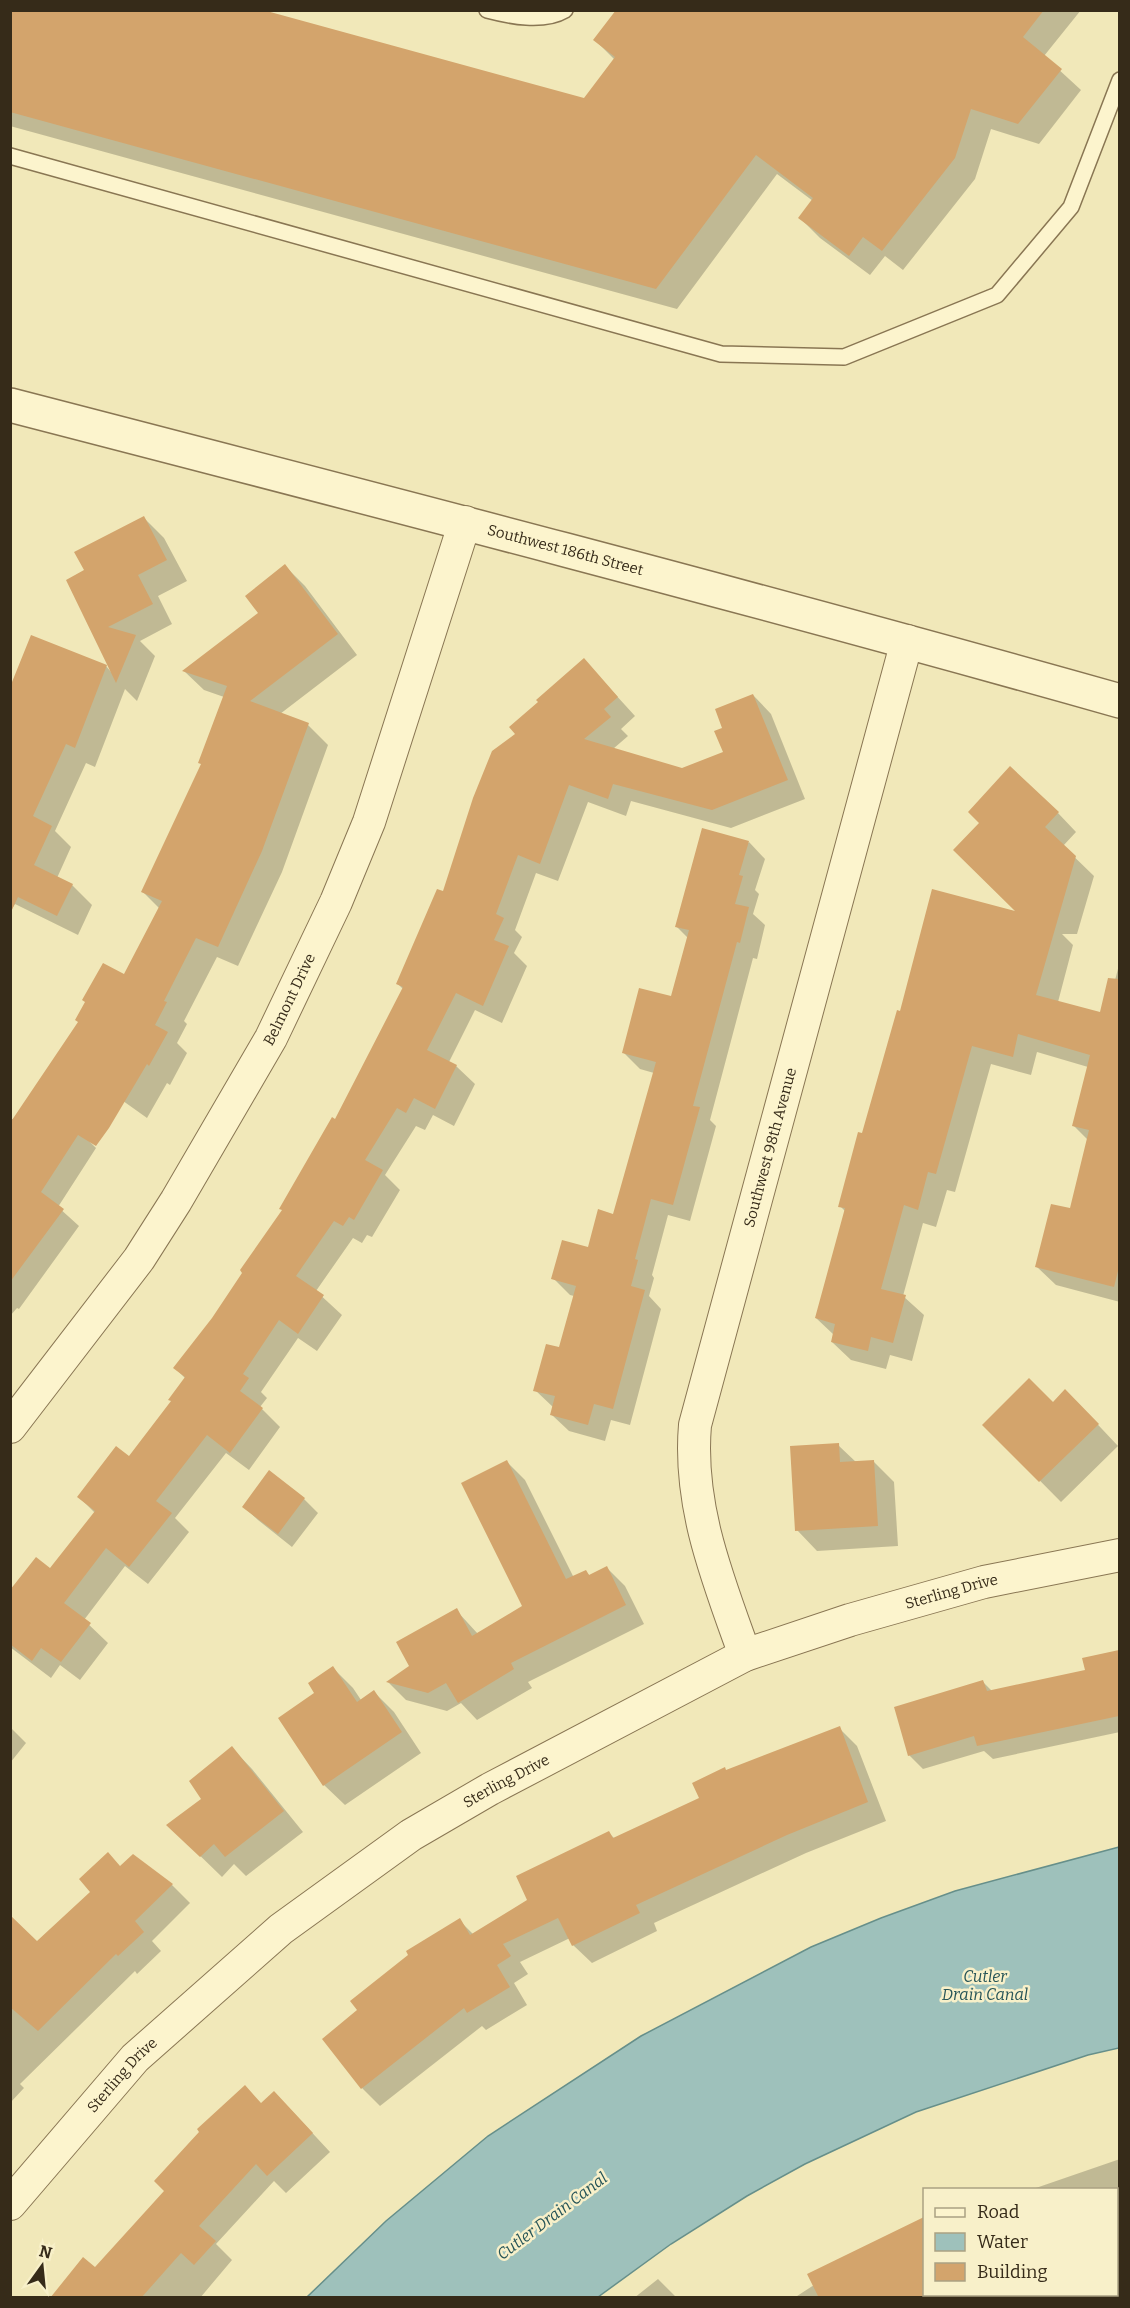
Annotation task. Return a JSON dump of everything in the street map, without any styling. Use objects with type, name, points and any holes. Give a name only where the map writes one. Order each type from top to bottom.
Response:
[{"type":"street","name":"Southwest 186th Street","points":[[11,405],[465,522],[907,641],[1119,701]]},
{"type":"street","name":"Belmont Drive","points":[[10,1427],[139,1259],[176,1201],[271,1038],[336,902],[369,822],[465,522]]},
{"type":"street","name":"Southwest 98th Avenue","points":[[745,1655],[712,1564],[700,1517],[693,1464],[695,1425],[907,641]]},
{"type":"street","name":"Sterling Drive","points":[[10,2204],[135,2058],[281,1929],[411,1835],[460,1806],[745,1655],[850,1620],[984,1582],[1119,1555]]},
{"type":"lane","points":[[487,10],[506,15],[536,18],[565,10]]},
{"type":"lane","points":[[10,156],[721,354],[844,357],[997,295],[1071,207],[1119,80]]},
{"type":"water","name":"Cutler Drain Canal","points":[[1119,1847],[1119,2048],[1088,2055],[916,2112],[805,2164],[747,2196],[671,2244],[598,2297],[307,2297],[386,2221],[488,2136],[641,2036],[811,1947],[881,1918],[955,1891]]},
{"type":"building","points":[[10,10],[263,10],[584,98],[615,57],[593,40],[616,10],[1044,10],[1023,37],[1062,69],[1018,124],[971,109],[955,158],[882,251],[863,237],[849,256],[798,218],[813,198],[756,155],[656,289],[10,112]]},
{"type":"building","points":[[144,516],[167,560],[138,575],[153,604],[108,627],[136,635],[116,683],[66,580],[84,570],[74,552]]},
{"type":"building","points":[[285,564],[338,634],[250,701],[309,723],[262,851],[218,947],[196,938],[164,1001],[167,1002],[155,1025],[168,1032],[109,1128],[96,1146],[78,1135],[41,1192],[64,1209],[10,1282],[10,1123],[78,1022],[75,1020],[85,1002],[82,1000],[103,963],[124,974],[162,901],[141,892],[201,764],[198,763],[227,686],[182,671],[258,613],[245,596]]},
{"type":"building","points":[[31,635],[107,665],[75,748],[66,744],[33,816],[52,826],[34,865],[73,884],[57,916],[18,897],[10,914],[10,687]]},
{"type":"building","points":[[584,658],[618,697],[604,709],[611,717],[584,739],[682,768],[723,752],[714,731],[722,728],[715,709],[753,694],[788,780],[712,810],[613,784],[608,799],[569,785],[540,864],[518,855],[496,914],[504,918],[494,940],[509,946],[483,1006],[456,993],[427,1050],[457,1065],[435,1109],[414,1098],[406,1113],[397,1108],[365,1160],[383,1170],[354,1220],[349,1217],[343,1226],[334,1221],[296,1276],[324,1295],[298,1334],[279,1320],[243,1374],[249,1378],[240,1391],[263,1408],[230,1453],[207,1435],[156,1501],[172,1513],[129,1567],[106,1548],[64,1603],[91,1623],[61,1662],[41,1648],[32,1661],[10,1644],[10,1590],[36,1557],[50,1568],[95,1511],[77,1497],[116,1446],[129,1456],[171,1401],[168,1400],[185,1377],[173,1368],[212,1318],[242,1273],[240,1270],[282,1210],[279,1209],[332,1117],[335,1119],[403,987],[396,984],[437,889],[443,891],[473,798],[492,751],[515,734],[509,727]]},
{"type":"building","points":[[1010,766],[1059,812],[1045,827],[1076,856],[1036,995],[1100,1012],[1108,978],[1119,979],[1119,1267],[1114,1287],[1035,1267],[1051,1204],[1070,1208],[1089,1130],[1072,1126],[1090,1055],[1018,1034],[1013,1057],[972,1046],[936,1174],[928,1172],[918,1210],[904,1205],[881,1289],[906,1295],[893,1343],[871,1337],[868,1351],[831,1342],[835,1324],[815,1318],[845,1208],[838,1207],[858,1132],[862,1133],[897,1010],[900,1011],[932,889],[1015,911],[953,850],[979,823],[968,812]]},
{"type":"building","points":[[702,828],[749,841],[739,875],[743,876],[735,904],[749,907],[740,943],[737,942],[693,1106],[700,1107],[673,1205],[651,1199],[635,1259],[638,1260],[631,1286],[645,1290],[613,1409],[594,1404],[588,1425],[550,1415],[555,1396],[533,1391],[546,1344],[559,1347],[576,1286],[551,1279],[562,1240],[588,1247],[598,1209],[613,1214],[656,1062],[622,1053],[639,988],[671,996],[689,930],[675,927]]},
{"type":"building","points":[[1029,1378],[1053,1402],[1065,1389],[1099,1424],[1039,1482],[982,1425]]},
{"type":"building","points":[[839,1443],[840,1462],[874,1460],[878,1526],[795,1531],[790,1446]]},
{"type":"building","points":[[507,1460],[566,1579],[586,1570],[589,1575],[607,1566],[626,1605],[511,1663],[514,1669],[458,1703],[446,1683],[428,1693],[386,1682],[409,1666],[396,1642],[457,1608],[472,1636],[522,1606],[461,1483]]},
{"type":"building","points":[[269,1470],[305,1498],[278,1534],[242,1507]]},
{"type":"building","points":[[1119,1650],[1119,1716],[977,1746],[974,1736],[908,1756],[894,1707],[983,1680],[987,1691],[1085,1670],[1082,1658]]},
{"type":"building","points":[[333,1666],[357,1702],[374,1690],[402,1732],[323,1786],[278,1718],[314,1693],[308,1683]]},
{"type":"building","points":[[840,1726],[868,1802],[787,1835],[636,1905],[640,1913],[572,1946],[558,1918],[503,1944],[511,1956],[497,1965],[510,1987],[467,2013],[464,2008],[361,2089],[322,2039],[357,2010],[350,2001],[408,1955],[406,1951],[460,1918],[470,1935],[527,1900],[516,1876],[609,1831],[613,1838],[699,1798],[692,1783],[725,1767],[726,1770]]},
{"type":"building","points":[[232,1746],[284,1811],[225,1857],[214,1844],[200,1857],[166,1825],[201,1799],[189,1781]]},
{"type":"building","points":[[108,1852],[120,1866],[133,1854],[173,1884],[135,1921],[144,1932],[118,1956],[116,1954],[38,2031],[10,2007],[10,1915],[37,1941],[90,1892],[79,1879]]},
{"type":"building","points":[[245,2085],[261,2103],[274,2091],[313,2133],[267,2176],[256,2164],[199,2226],[216,2241],[194,2265],[181,2253],[141,2298],[50,2298],[83,2257],[95,2267],[164,2191],[154,2181],[199,2132],[197,2129]]},
{"type":"building","points":[[923,2217],[924,2298],[819,2298],[807,2274]]}]
